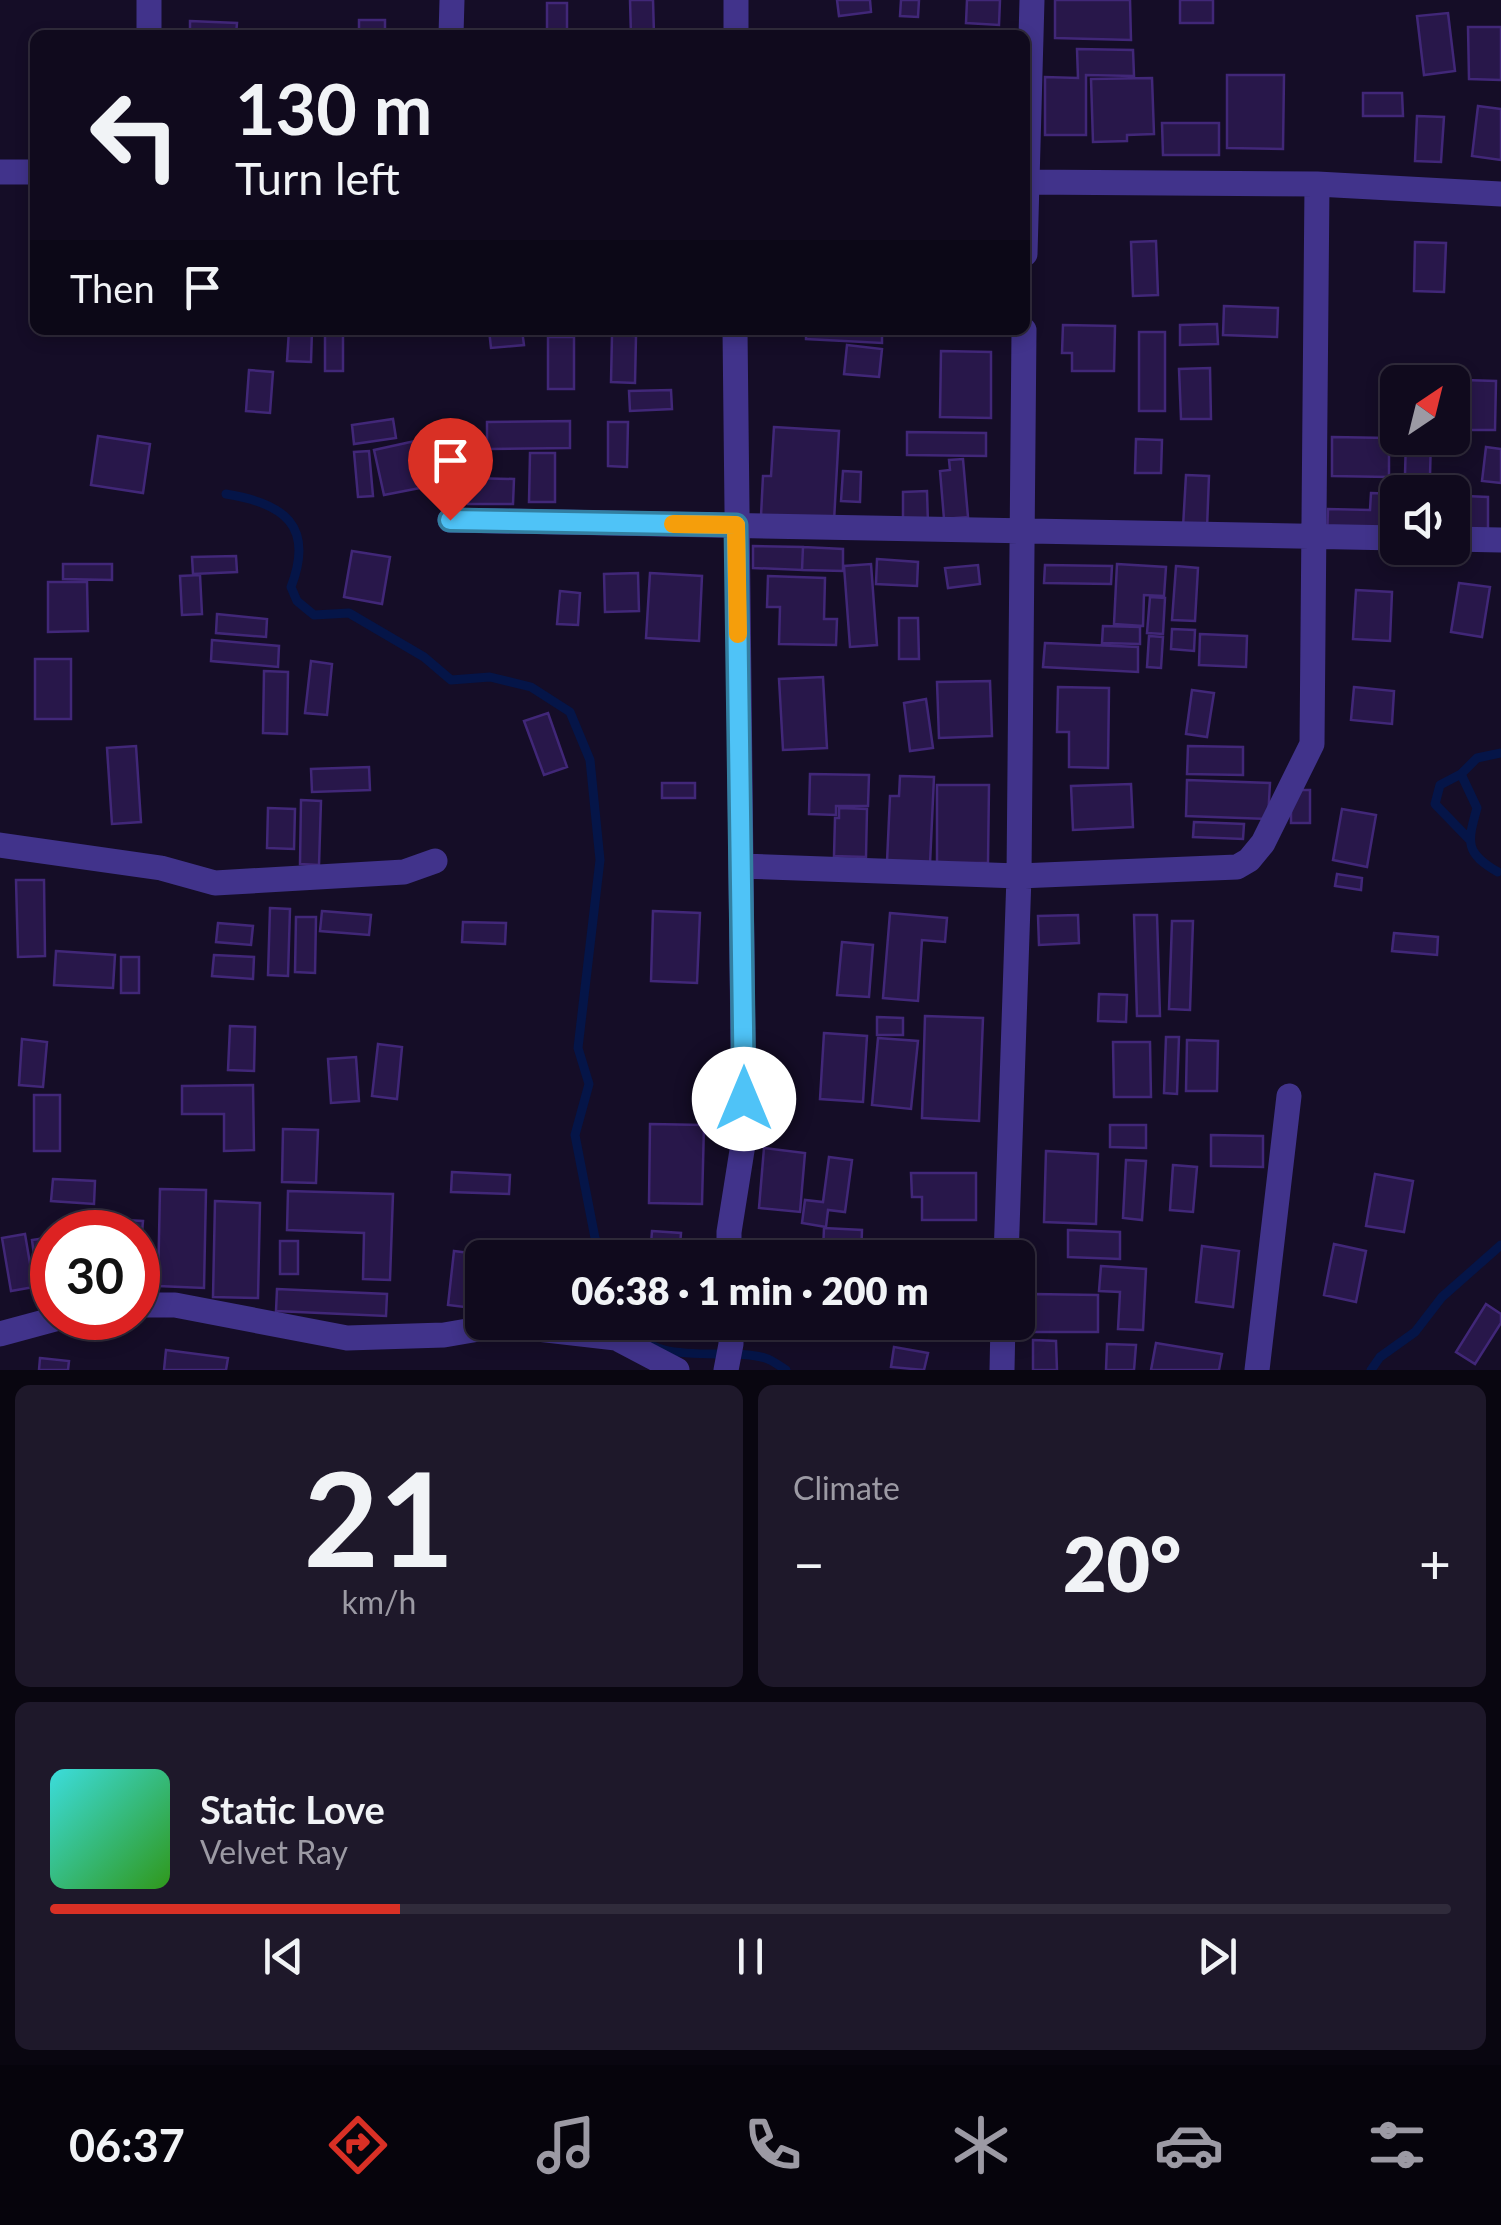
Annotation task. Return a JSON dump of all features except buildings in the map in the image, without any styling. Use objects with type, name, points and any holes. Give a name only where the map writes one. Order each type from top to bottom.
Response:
[{"type":"street","points":[[149,0],[149,30]]},
{"type":"street","points":[[451,30],[452,0]]},
{"type":"street","points":[[736,0],[736,30]]},
{"type":"street","points":[[1030,52],[1032,0]]},
{"type":"street","points":[[0,172],[30,172]]},
{"type":"street","points":[[1030,182],[1317,184],[1501,194]]},
{"type":"street","points":[[742,866],[1018,876],[1237,867],[1250,860],[1312,744],[1317,184]]},
{"type":"street","points":[[729,1240],[744,1138],[736,335]]},
{"type":"street","points":[[1007,1240],[1018,876],[1024,335]]},
{"type":"street","points":[[450,520],[1380,538]]},
{"type":"street","points":[[1470,539],[1501,540]]},
{"type":"street","points":[[0,845],[160,868],[215,883],[404,872],[435,861]]},
{"type":"street","points":[[1256,1370],[1290,1096]]},
{"type":"street","points":[[160,1305],[347,1338],[444,1335],[502,1325],[616,1338],[677,1370]]},
{"type":"street","points":[[0,1334],[30,1326]]},
{"type":"street","points":[[1002,1370],[1003,1340]]},
{"type":"waterway","points":[[226,494],[264,504],[289,521],[299,548],[291,587],[297,601],[314,615],[349,613],[424,657],[451,680],[490,677],[531,687],[570,712],[590,760],[600,860],[578,1048],[589,1084],[575,1135],[596,1240]]},
{"type":"waterway","points":[[1498,872],[1479,859],[1471,846],[1477,808],[1461,774],[1477,758],[1501,753]]},
{"type":"waterway","points":[[1461,774],[1440,785],[1435,804],[1469,839]]},
{"type":"waterway","points":[[1371,1370],[1380,1357],[1415,1332],[1442,1297],[1501,1245]]},
{"type":"waterway","points":[[643,1340],[690,1354],[749,1355],[768,1359],[786,1370]]},
{"type":"slow traffic","points":[[673,524],[736,525],[738,634]]},
{"type":"route","points":[[450,520],[736,525],[744,1099]]}]
